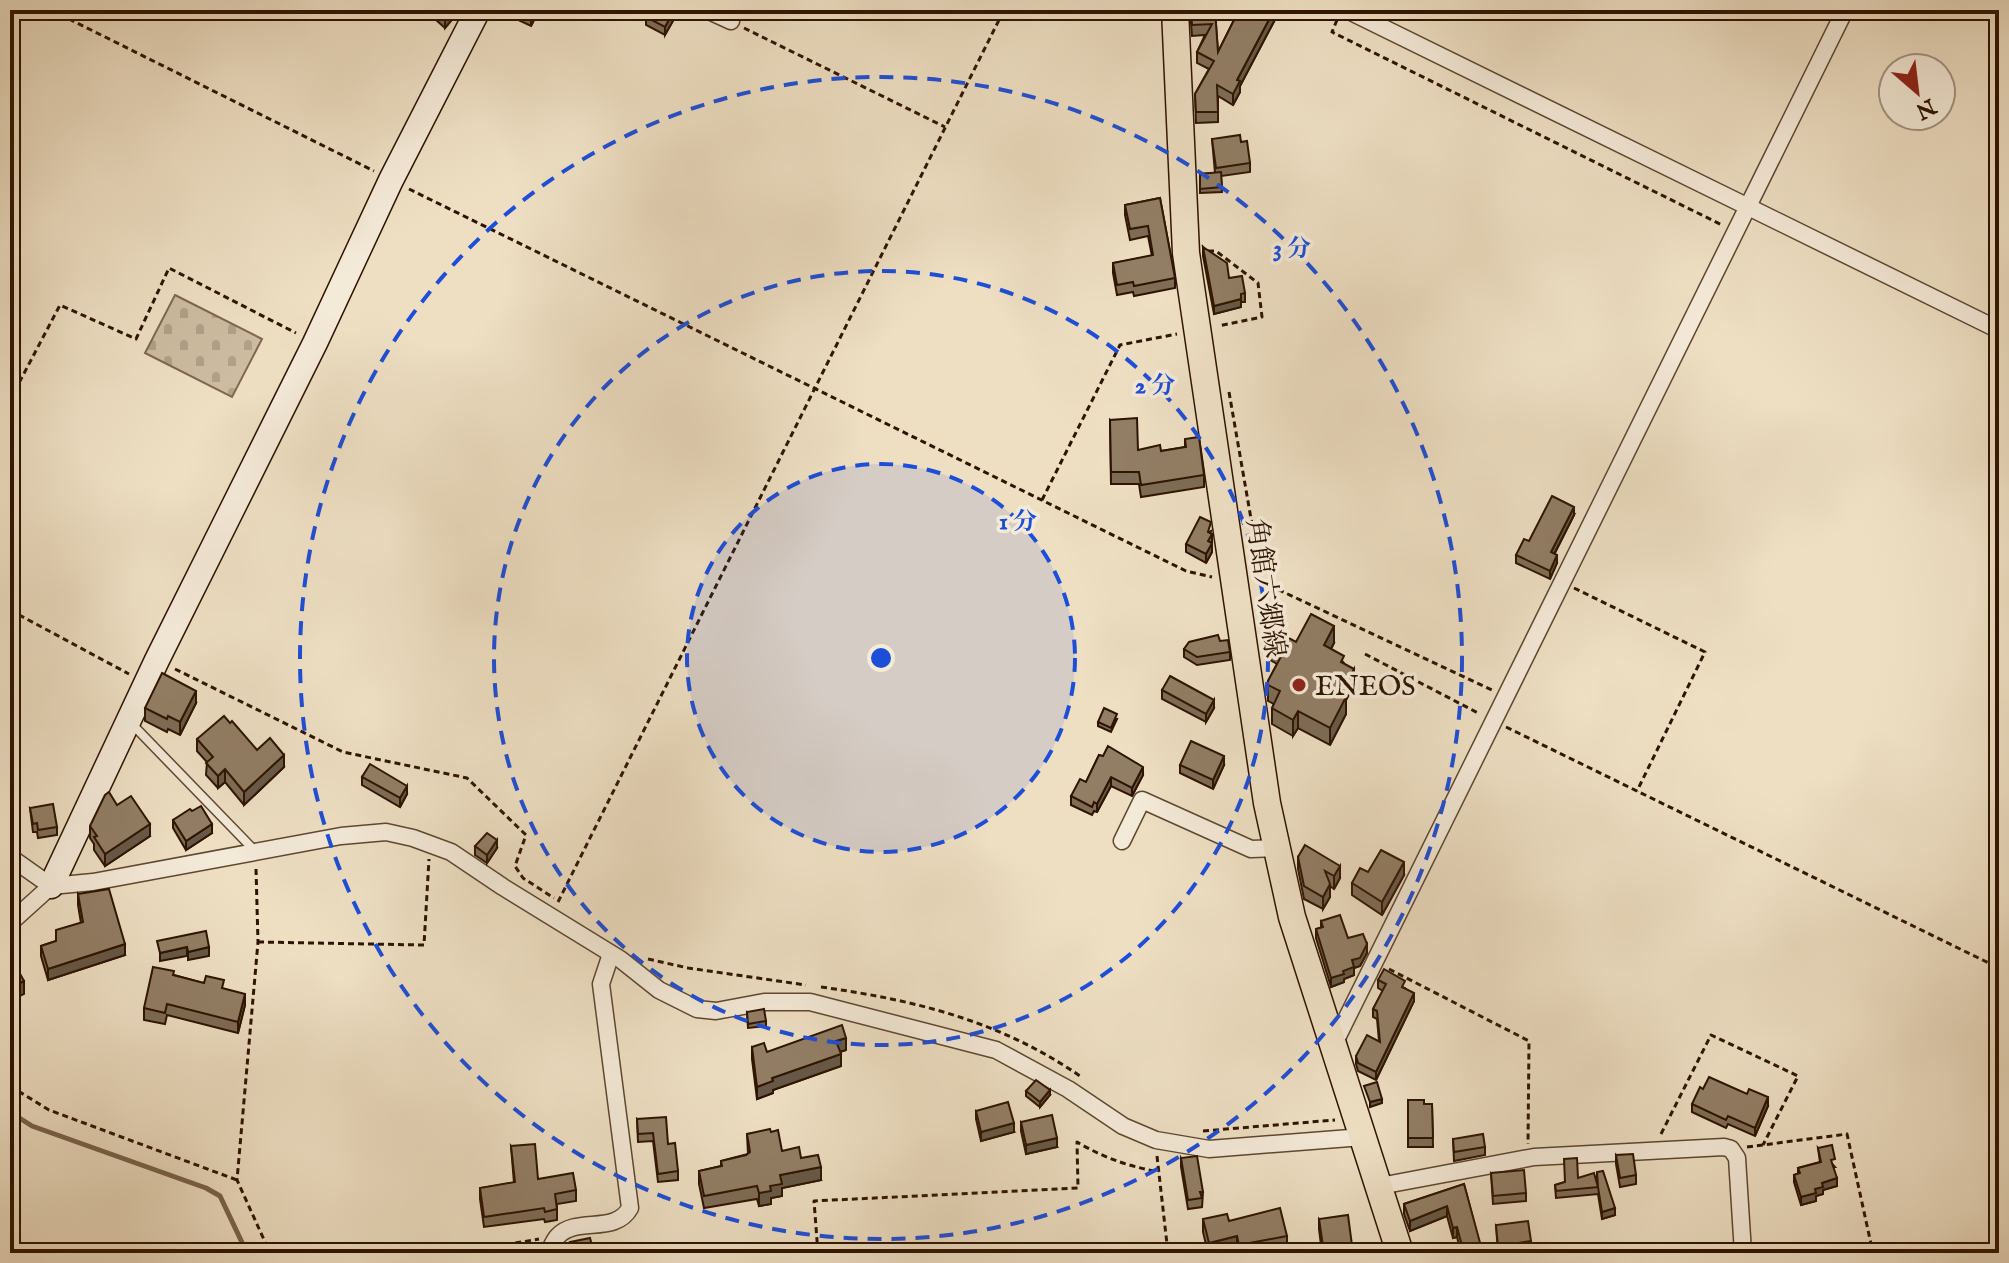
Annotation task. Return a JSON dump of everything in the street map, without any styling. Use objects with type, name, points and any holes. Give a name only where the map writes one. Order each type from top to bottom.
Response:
[{"type":"main road","name":"角館六郷線","points":[[1175,10],[1186,253],[1209,335],[1232,575],[1276,848],[1292,917],[1400,1253]]},
{"type":"street","points":[[10,923],[51,886],[157,660],[315,343],[391,180],[478,10]]},
{"type":"street","points":[[707,10],[731,21]]},
{"type":"street","points":[[1344,10],[1999,330]]},
{"type":"street","points":[[1333,1046],[1845,10]]},
{"type":"street","points":[[1122,841],[1142,800],[1251,849],[1276,848]]},
{"type":"street","points":[[10,857],[51,886],[93,882],[341,836],[386,832],[451,852],[611,954],[659,990],[697,1009],[716,1011],[764,1002],[810,1002],[996,1050],[1068,1089],[1123,1126],[1156,1140],[1209,1149],[1360,1128]]},
{"type":"street","points":[[552,1246],[568,1229],[615,1222],[630,1208],[601,984],[611,954]]},
{"type":"street","points":[[1380,1186],[1528,1158],[1724,1147],[1731,1149],[1737,1158],[1743,1253]]},
{"type":"lane","points":[[128,720],[255,852]]},
{"type":"path","points":[[51,10],[1186,571],[1232,575],[1262,582],[1507,696]]},
{"type":"path","points":[[551,917],[1004,10]]},
{"type":"path","points":[[1344,10],[1332,32],[1736,232]]},
{"type":"path","points":[[731,21],[945,127]]},
{"type":"path","points":[[1042,500],[1120,345],[1209,335],[1218,324],[1262,317],[1258,283],[1216,251],[1186,253]]},
{"type":"path","points":[[10,400],[60,305],[136,339],[169,268],[315,343]]},
{"type":"path","points":[[1228,385],[1262,582]]},
{"type":"path","points":[[1999,494],[1991,511],[1999,515]]},
{"type":"path","points":[[1563,583],[1705,652],[1637,791]]},
{"type":"path","points":[[10,610],[146,683]]},
{"type":"path","points":[[1365,654],[1494,721],[1999,968]]},
{"type":"path","points":[[157,660],[343,752],[467,778],[526,835],[515,866],[523,878],[559,901]]},
{"type":"path","points":[[258,942],[424,945],[428,863],[433,845]]},
{"type":"path","points":[[255,852],[258,942],[237,1180],[270,1253]]},
{"type":"path","points":[[649,960],[886,996],[997,1028],[1089,1082]]},
{"type":"path","points":[[1375,962],[1529,1041],[1528,1158]]},
{"type":"path","points":[[1653,1151],[1711,1035],[1798,1076],[1763,1145]]},
{"type":"path","points":[[10,1086],[49,1110],[237,1180]]},
{"type":"path","points":[[1201,1131],[1360,1128]]},
{"type":"path","points":[[1731,1149],[1847,1134],[1873,1253]]},
{"type":"path","points":[[1156,1140],[1168,1253]]},
{"type":"path","points":[[818,1253],[814,1201],[1078,1188],[1077,1142],[1104,1158],[1159,1172]]},
{"type":"path","points":[[456,1253],[539,1239],[552,1246]]},
{"type":"green space","points":[[175,295],[262,339],[232,397],[145,353]]},
{"type":"building","points":[[434,10],[453,10],[445,20]]},
{"type":"building","points":[[515,10],[535,10],[531,18]]},
{"type":"building","points":[[649,10],[674,10],[665,27],[646,17]]},
{"type":"building","points":[[1191,10],[1215,10],[1218,52],[1239,10],[1274,10],[1237,80],[1240,81],[1233,94],[1217,85],[1218,112],[1196,112],[1195,94],[1214,61],[1197,52],[1212,24],[1192,25]]},
{"type":"building","points":[[1240,135],[1241,142],[1247,141],[1250,163],[1216,168],[1212,139]]},
{"type":"building","points":[[1221,172],[1222,187],[1200,189],[1200,174]]},
{"type":"building","points":[[1160,198],[1175,278],[1134,286],[1133,282],[1117,285],[1113,263],[1153,255],[1148,226],[1130,229],[1125,205]]},
{"type":"building","points":[[1203,247],[1227,263],[1229,278],[1242,276],[1245,293],[1241,294],[1241,299],[1214,306]]},
{"type":"building","points":[[1137,418],[1138,450],[1160,445],[1161,451],[1186,447],[1185,439],[1199,437],[1204,475],[1141,485],[1139,472],[1111,472],[1110,420]]},
{"type":"building","points":[[1552,496],[1574,507],[1551,552],[1557,555],[1550,571],[1516,555],[1524,539],[1529,541]]},
{"type":"building","points":[[1200,517],[1211,522],[1208,532],[1212,534],[1208,541],[1212,543],[1206,554],[1186,544]]},
{"type":"building","points":[[1311,614],[1334,626],[1324,645],[1344,656],[1341,662],[1354,669],[1340,694],[1346,697],[1330,728],[1298,711],[1293,720],[1272,708],[1280,691],[1268,685],[1284,651],[1267,642],[1270,628],[1296,642]]},
{"type":"building","points":[[1218,635],[1220,641],[1228,640],[1230,652],[1197,657],[1184,649],[1189,642]]},
{"type":"building","points":[[162,673],[196,691],[180,722],[145,708]]},
{"type":"building","points":[[1170,676],[1214,700],[1206,714],[1162,690]]},
{"type":"building","points":[[1104,708],[1117,714],[1111,728],[1098,722]]},
{"type":"building","points":[[224,716],[257,750],[270,738],[284,755],[244,792],[225,769],[218,776],[206,763],[213,757],[197,739]]},
{"type":"building","points":[[1191,741],[1224,756],[1213,780],[1180,765]]},
{"type":"building","points":[[1108,746],[1143,767],[1132,788],[1111,777],[1097,804],[1094,802],[1092,807],[1071,796],[1080,779],[1086,782],[1099,755],[1103,756]]},
{"type":"building","points":[[370,764],[407,786],[400,798],[362,777]]},
{"type":"building","points":[[109,792],[117,805],[131,796],[150,824],[105,854],[90,826]]},
{"type":"building","points":[[53,804],[57,827],[38,830],[37,823],[33,824],[30,808]]},
{"type":"building","points":[[201,806],[212,824],[186,841],[173,820]]},
{"type":"building","points":[[487,833],[497,840],[487,855],[475,846]]},
{"type":"building","points":[[1305,845],[1340,866],[1334,876],[1325,871],[1330,884],[1323,897],[1304,886],[1298,857]]},
{"type":"building","points":[[1381,850],[1404,862],[1382,902],[1352,883],[1360,868],[1368,872]]},
{"type":"building","points":[[109,889],[125,944],[48,969],[41,946],[56,941],[56,930],[83,922],[78,894]]},
{"type":"building","points":[[1340,915],[1348,938],[1363,934],[1367,944],[1360,958],[1352,960],[1354,967],[1331,978],[1316,929],[1323,927],[1321,921]]},
{"type":"building","points":[[206,931],[209,947],[188,952],[187,947],[160,953],[157,941]]},
{"type":"building","points":[[10,940],[19,950],[10,956]]},
{"type":"building","points":[[10,960],[24,981],[10,988]]},
{"type":"building","points":[[153,967],[174,971],[173,975],[204,983],[206,976],[224,980],[222,988],[245,994],[238,1022],[167,1004],[165,1013],[144,1008]]},
{"type":"building","points":[[1384,969],[1405,981],[1402,987],[1414,993],[1376,1072],[1358,1063],[1356,1056],[1367,1035],[1380,1042],[1377,1011],[1373,1009],[1386,984],[1378,980]]},
{"type":"building","points":[[764,1009],[766,1021],[748,1024],[747,1012]]},
{"type":"building","points":[[842,1025],[846,1038],[836,1041],[841,1054],[772,1078],[773,1081],[757,1087],[752,1047],[764,1043],[767,1052]]},
{"type":"building","points":[[1709,1077],[1747,1094],[1749,1089],[1768,1097],[1755,1128],[1728,1116],[1726,1120],[1692,1104]]},
{"type":"building","points":[[1036,1080],[1050,1090],[1040,1102],[1026,1091]]},
{"type":"building","points":[[1377,1082],[1382,1099],[1370,1102],[1364,1086]]},
{"type":"building","points":[[1408,1100],[1424,1100],[1424,1104],[1432,1104],[1433,1138],[1408,1138]]},
{"type":"building","points":[[1008,1102],[1014,1123],[981,1132],[976,1111]]},
{"type":"building","points":[[1052,1115],[1057,1138],[1026,1145],[1021,1122]]},
{"type":"building","points":[[666,1117],[668,1144],[675,1143],[678,1171],[658,1174],[653,1133],[638,1134],[637,1119]]},
{"type":"building","points":[[770,1129],[771,1132],[778,1130],[782,1151],[799,1147],[801,1158],[818,1155],[821,1167],[780,1175],[782,1184],[770,1186],[771,1191],[759,1193],[757,1186],[704,1196],[699,1171],[722,1166],[721,1161],[746,1155],[750,1152],[747,1134]]},
{"type":"building","points":[[1483,1134],[1485,1147],[1454,1152],[1453,1139]]},
{"type":"building","points":[[535,1144],[538,1179],[573,1173],[576,1190],[555,1194],[557,1209],[545,1212],[544,1208],[484,1217],[480,1188],[515,1182],[511,1146]]},
{"type":"building","points":[[1832,1145],[1835,1159],[1831,1160],[1837,1178],[1822,1183],[1823,1187],[1815,1189],[1816,1193],[1801,1197],[1794,1175],[1800,1173],[1798,1168],[1821,1162],[1818,1148]]},
{"type":"building","points":[[1633,1154],[1636,1175],[1620,1178],[1616,1155]]},
{"type":"building","points":[[1197,1156],[1202,1198],[1188,1200],[1181,1158]]},
{"type":"building","points":[[1577,1158],[1578,1178],[1594,1173],[1598,1187],[1556,1191],[1555,1185],[1565,1182],[1564,1159]]},
{"type":"building","points":[[1524,1170],[1526,1193],[1493,1196],[1491,1173]]},
{"type":"building","points":[[1603,1171],[1615,1208],[1602,1212],[1597,1172]]},
{"type":"building","points":[[1464,1184],[1482,1250],[1478,1253],[1464,1253],[1447,1206],[1410,1221],[1404,1204]]},
{"type":"building","points":[[1280,1208],[1287,1236],[1239,1245],[1237,1236],[1209,1243],[1203,1219],[1227,1214],[1229,1221]]},
{"type":"building","points":[[1348,1215],[1353,1253],[1324,1253],[1319,1219]]},
{"type":"building","points":[[1528,1221],[1531,1241],[1498,1246],[1496,1225]]},
{"type":"building","points":[[590,1238],[594,1253],[573,1253],[570,1242]]},
{"type":"building","points":[[653,1243],[655,1253],[598,1253],[598,1250]]},
{"type":"building","points":[[1381,1246],[1383,1253],[1355,1253]]},
{"type":"waterway","points":[[10,1112],[32,1126],[206,1188],[220,1196],[247,1253]]},
{"type":"place","name":"ENEOS","points":[[1299,685]]}]
